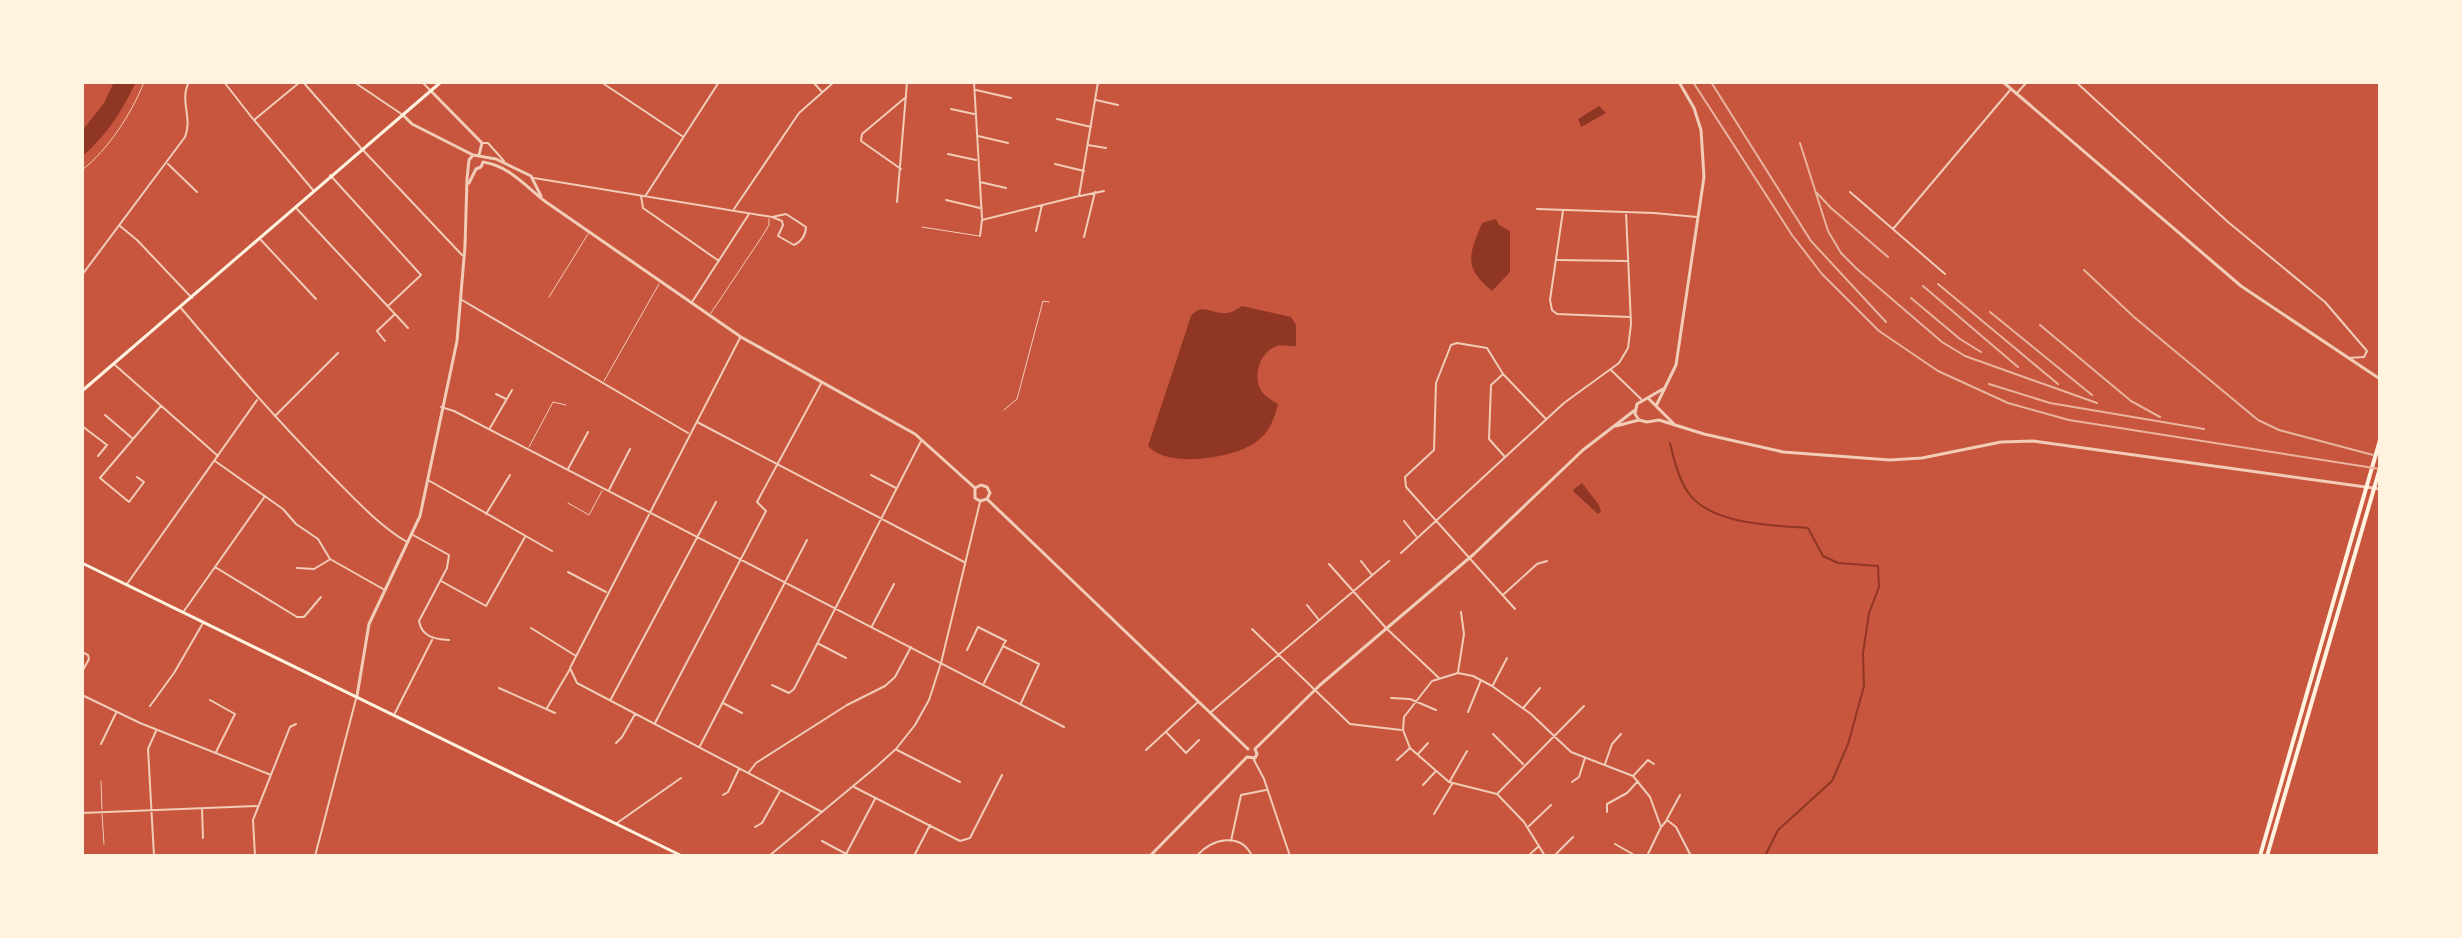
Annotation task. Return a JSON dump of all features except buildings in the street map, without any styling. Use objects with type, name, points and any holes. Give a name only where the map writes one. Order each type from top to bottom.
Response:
[{"type":"highway","points":[[2260,856],[2380,440]]},
{"type":"highway","points":[[2267,856],[2380,468]]},
{"type":"main road","points":[[82,391],[441,82]]},
{"type":"main road","points":[[82,563],[682,856]]},
{"type":"street","points":[[82,275],[182,143],[190,128],[184,97],[189,82]]},
{"type":"street","points":[[224,82],[313,191]]},
{"type":"street","points":[[254,120],[302,82],[465,257]]},
{"type":"street","points":[[354,82],[412,124],[501,167],[527,184],[546,202],[741,337],[922,440],[975,488]]},
{"type":"street","points":[[422,82],[482,143],[481,167],[476,169],[468,186]]},
{"type":"street","points":[[601,82],[683,136]]},
{"type":"street","points":[[719,82],[643,195],[643,208],[719,261]]},
{"type":"street","points":[[813,82],[822,92]]},
{"type":"street","points":[[733,210],[799,113],[834,82]]},
{"type":"street","points":[[897,202],[907,82]]},
{"type":"street","points":[[974,82],[982,220],[980,236]]},
{"type":"street","points":[[1079,196],[1097,82]]},
{"type":"street","points":[[1657,404],[1676,365],[1705,154],[1694,108],[1679,82]]},
{"type":"street","points":[[2003,82],[2241,286],[2380,379]]},
{"type":"street","points":[[2017,94],[2027,82]]},
{"type":"street","points":[[2076,82],[2228,222],[2325,302],[2367,351],[2364,357],[2347,358]]},
{"type":"street","points":[[1893,229],[2011,89]]},
{"type":"street","points":[[975,90],[1011,98]]},
{"type":"street","points":[[901,170],[861,141],[862,134],[906,97]]},
{"type":"street","points":[[1096,100],[1118,105]]},
{"type":"street","points":[[951,109],[975,115]]},
{"type":"street","points":[[1057,119],[1091,127]]},
{"type":"street","points":[[977,136],[1008,143]]},
{"type":"street","points":[[482,143],[488,143],[504,162]]},
{"type":"street","points":[[1088,145],[1106,148]]},
{"type":"street","points":[[948,154],[978,160]]},
{"type":"street","points":[[315,856],[357,696],[369,624],[420,516],[457,341],[469,164],[473,155]]},
{"type":"street","points":[[482,159],[504,162],[533,180],[770,216],[782,221],[778,236],[794,245],[799,243],[806,227],[786,214],[770,216]]},
{"type":"street","points":[[167,163],[197,192]]},
{"type":"street","points":[[469,164],[476,169]]},
{"type":"street","points":[[1055,164],[1084,171]]},
{"type":"street","points":[[330,175],[421,275],[388,306]]},
{"type":"street","points":[[527,184],[533,180]]},
{"type":"street","points":[[533,180],[546,202]]},
{"type":"street","points":[[979,181],[1006,188]]},
{"type":"street","points":[[982,220],[1104,191]]},
{"type":"street","points":[[1084,237],[1095,192]]},
{"type":"street","points":[[1850,192],[1945,274]]},
{"type":"street","points":[[946,200],[981,208]]},
{"type":"street","points":[[1036,231],[1042,205]]},
{"type":"street","points":[[297,208],[408,328]]},
{"type":"street","points":[[1537,209],[1698,217]]},
{"type":"street","points":[[1563,211],[1550,300],[1552,310],[1557,314],[1630,318]]},
{"type":"street","points":[[1401,553],[1546,419],[1619,363],[1628,348],[1630,318],[1626,212]]},
{"type":"street","points":[[692,303],[750,213]]},
{"type":"street","points":[[119,225],[192,298]]},
{"type":"street","points":[[260,239],[316,299]]},
{"type":"street","points":[[1556,261],[1628,261]]},
{"type":"street","points":[[461,300],[690,434]]},
{"type":"street","points":[[180,307],[275,417],[357,501],[393,534],[407,542]]},
{"type":"street","points":[[385,341],[377,331],[395,314]]},
{"type":"street","points":[[547,709],[741,337]]},
{"type":"street","points":[[1515,609],[1406,487],[1405,480],[1434,450],[1436,383],[1448,348],[1457,343],[1487,348],[1503,374],[1546,419]]},
{"type":"street","points":[[275,417],[338,353]]},
{"type":"street","points":[[114,364],[218,456]]},
{"type":"street","points":[[1610,370],[1642,400]]},
{"type":"street","points":[[1503,374],[1491,385],[1489,439],[1505,457]]},
{"type":"street","points":[[655,724],[766,511],[757,502],[822,382]]},
{"type":"street","points":[[1637,404],[1666,387]]},
{"type":"street","points":[[489,429],[512,390]]},
{"type":"street","points":[[496,394],[507,400]]},
{"type":"street","points":[[987,499],[1248,749],[1255,749],[1314,690],[1470,558],[1583,450],[1635,410],[1635,396]]},
{"type":"street","points":[[126,585],[258,398]]},
{"type":"street","points":[[1649,399],[1677,426]]},
{"type":"street","points":[[137,477],[144,482],[129,502],[100,478],[161,406]]},
{"type":"street","points":[[441,407],[1064,727]]},
{"type":"street","points":[[1635,410],[1639,420]]},
{"type":"street","points":[[1654,420],[1659,411]]},
{"type":"street","points":[[105,415],[133,439]]},
{"type":"street","points":[[1616,426],[1654,420],[1772,450],[1804,455],[1907,460],[2025,440],[2380,489]]},
{"type":"street","points":[[696,421],[965,563]]},
{"type":"street","points":[[82,426],[107,445],[98,456]]},
{"type":"street","points":[[568,470],[588,432]]},
{"type":"street","points":[[772,685],[791,692],[922,440]]},
{"type":"street","points":[[609,491],[630,449]]},
{"type":"street","points":[[214,461],[265,496],[318,539],[330,559],[385,591]]},
{"type":"street","points":[[486,515],[510,475]]},
{"type":"street","points":[[871,475],[897,488]]},
{"type":"street","points":[[427,479],[552,551]]},
{"type":"street","points":[[975,488],[981,485],[987,487],[990,493],[987,499],[980,501]]},
{"type":"street","points":[[975,488],[974,494],[980,501]]},
{"type":"street","points":[[183,612],[265,496]]},
{"type":"street","points":[[769,856],[896,749],[922,713],[941,663],[980,501]]},
{"type":"street","points":[[610,700],[716,502]]},
{"type":"street","points":[[1404,521],[1417,537]]},
{"type":"street","points":[[412,534],[449,555],[447,568],[419,621],[420,627],[432,639],[449,640]]},
{"type":"street","points":[[441,581],[486,606],[526,536]]},
{"type":"street","points":[[699,747],[807,540]]},
{"type":"street","points":[[297,568],[314,569],[330,559]]},
{"type":"street","points":[[1361,561],[1372,575]]},
{"type":"street","points":[[1211,712],[1389,561]]},
{"type":"street","points":[[1503,595],[1537,564],[1547,561]]},
{"type":"street","points":[[1329,564],[1386,628],[1439,678]]},
{"type":"street","points":[[215,567],[297,617],[304,617],[321,597]]},
{"type":"street","points":[[568,572],[607,593]]},
{"type":"street","points":[[871,627],[894,584]]},
{"type":"street","points":[[1307,605],[1319,620]]},
{"type":"street","points":[[1458,673],[1464,634],[1461,612]]},
{"type":"street","points":[[150,706],[204,622]]},
{"type":"street","points":[[967,650],[978,627],[1006,641],[983,685]]},
{"type":"street","points":[[531,628],[576,656]]},
{"type":"street","points":[[1252,629],[1350,724],[1403,730]]},
{"type":"street","points":[[394,714],[432,639]]},
{"type":"street","points":[[818,643],[846,658]]},
{"type":"street","points":[[1003,646],[1039,664],[1020,704]]},
{"type":"street","points":[[748,773],[756,763],[847,705],[884,687],[895,677],[911,647]]},
{"type":"street","points":[[82,652],[89,659],[82,672]]},
{"type":"street","points":[[1492,686],[1507,658]]},
{"type":"street","points":[[570,668],[577,683],[822,812]]},
{"type":"street","points":[[1545,856],[1511,805],[1497,794],[1451,783],[1410,748],[1403,730],[1404,717],[1428,684],[1458,673],[1492,686],[1524,708],[1571,752],[1638,780],[1650,797],[1661,827]]},
{"type":"street","points":[[1468,712],[1481,680]]},
{"type":"street","points":[[499,688],[555,713]]},
{"type":"street","points":[[1524,708],[1540,688]]},
{"type":"street","points":[[82,695],[271,775]]},
{"type":"street","points":[[1391,698],[1414,701],[1436,710]]},
{"type":"street","points":[[210,700],[235,714],[216,753]]},
{"type":"street","points":[[1146,750],[1199,701]]},
{"type":"street","points":[[722,702],[742,713]]},
{"type":"street","points":[[1497,794],[1584,706]]},
{"type":"street","points":[[101,744],[117,712]]},
{"type":"street","points":[[616,743],[635,713]]},
{"type":"street","points":[[255,856],[253,820],[290,727],[296,724]]},
{"type":"street","points":[[154,856],[148,749],[157,729]]},
{"type":"street","points":[[1166,732],[1186,753],[1199,740]]},
{"type":"street","points":[[1493,734],[1525,765]]},
{"type":"street","points":[[1605,764],[1612,744],[1621,734]]},
{"type":"street","points":[[1417,755],[1428,743]]},
{"type":"street","points":[[1397,760],[1410,748]]},
{"type":"street","points":[[896,749],[960,782]]},
{"type":"street","points":[[1150,856],[1247,757],[1248,749]]},
{"type":"street","points":[[1254,759],[1257,754],[1255,749]]},
{"type":"street","points":[[1434,814],[1467,751]]},
{"type":"street","points":[[1247,757],[1254,759],[1268,790],[1290,856]]},
{"type":"street","points":[[1572,782],[1579,777],[1585,757]]},
{"type":"street","points":[[1633,776],[1648,760],[1654,764]]},
{"type":"street","points":[[723,795],[728,792],[740,768]]},
{"type":"street","points":[[1423,785],[1435,772]]},
{"type":"street","points":[[853,786],[960,841],[970,838],[1002,775]]},
{"type":"street","points":[[617,824],[681,778]]},
{"type":"street","points":[[1607,812],[1607,804],[1627,793],[1638,780]]},
{"type":"street","points":[[755,827],[762,823],[781,790]]},
{"type":"street","points":[[1231,841],[1241,795],[1268,790]]},
{"type":"street","points":[[1647,856],[1680,795]]},
{"type":"street","points":[[822,841],[848,855],[875,798]]},
{"type":"street","points":[[1527,827],[1551,805]]},
{"type":"street","points":[[82,813],[258,806]]},
{"type":"street","points":[[202,807],[203,838]]},
{"type":"street","points":[[1667,820],[1676,827],[1691,856]]},
{"type":"street","points":[[914,856],[930,825]]},
{"type":"street","points":[[1554,856],[1573,837]]},
{"type":"street","points":[[1197,856],[1211,842],[1231,841],[1247,847],[1252,856]]},
{"type":"street","points":[[1615,844],[1636,856]]},
{"type":"street","points":[[1528,856],[1539,846]]},
{"type":"lane","points":[[82,170],[112,137],[144,82]]},
{"type":"lane","points":[[710,315],[769,225],[770,216]]},
{"type":"lane","points":[[922,227],[980,236]]},
{"type":"lane","points":[[549,297],[589,232]]},
{"type":"lane","points":[[603,383],[660,281]]},
{"type":"lane","points":[[1004,410],[1017,399],[1043,301],[1049,302]]},
{"type":"lane","points":[[528,449],[553,402],[566,405]]},
{"type":"lane","points":[[568,503],[589,515],[603,488]]},
{"type":"lane","points":[[101,781],[104,844]]},
{"type":"shaded area","points":[[114,82],[136,82],[113,122],[82,157],[82,131],[104,103]]},
{"type":"shaded area","points":[[1599,106],[1606,113],[1581,127],[1578,119]]},
{"type":"shaded area","points":[[1496,219],[1499,225],[1510,231],[1510,272],[1492,291],[1476,275],[1471,260],[1482,223]]},
{"type":"shaded area","points":[[1242,306],[1291,317],[1296,325],[1296,346],[1279,345],[1271,349],[1259,366],[1258,379],[1262,392],[1278,404],[1271,425],[1256,442],[1233,453],[1185,459],[1157,453],[1148,446],[1191,316],[1202,309],[1226,313]]},
{"type":"shaded area","points":[[1582,483],[1599,505],[1601,512],[1598,514],[1574,492]]},
{"type":"waterway","points":[[1670,443],[1683,483],[1701,505],[1745,522],[1808,528],[1823,556],[1838,563],[1878,566],[1879,587],[1869,613],[1863,653],[1864,686],[1848,744],[1832,781],[1778,830],[1765,856]]},
{"type":"railway","points":[[1693,82],[1792,235],[1822,274],[1879,331],[1938,371],[2008,403],[2069,420],[2380,469]]},
{"type":"railway","points":[[1711,82],[1811,241],[1886,322]]},
{"type":"railway","points":[[1800,143],[1828,231],[1841,253],[1857,269],[1942,342],[1965,356],[2097,403]]},
{"type":"railway","points":[[1817,193],[1888,257]]},
{"type":"railway","points":[[2084,270],[2134,317],[2258,420],[2279,430],[2373,455]]},
{"type":"railway","points":[[1938,284],[2058,384]]},
{"type":"railway","points":[[1923,286],[2018,367]]},
{"type":"railway","points":[[1911,298],[1960,339],[1981,352]]},
{"type":"railway","points":[[1990,312],[2092,395]]},
{"type":"railway","points":[[2040,325],[2131,401],[2160,417]]},
{"type":"railway","points":[[1989,384],[2050,403],[2204,429]]}]
